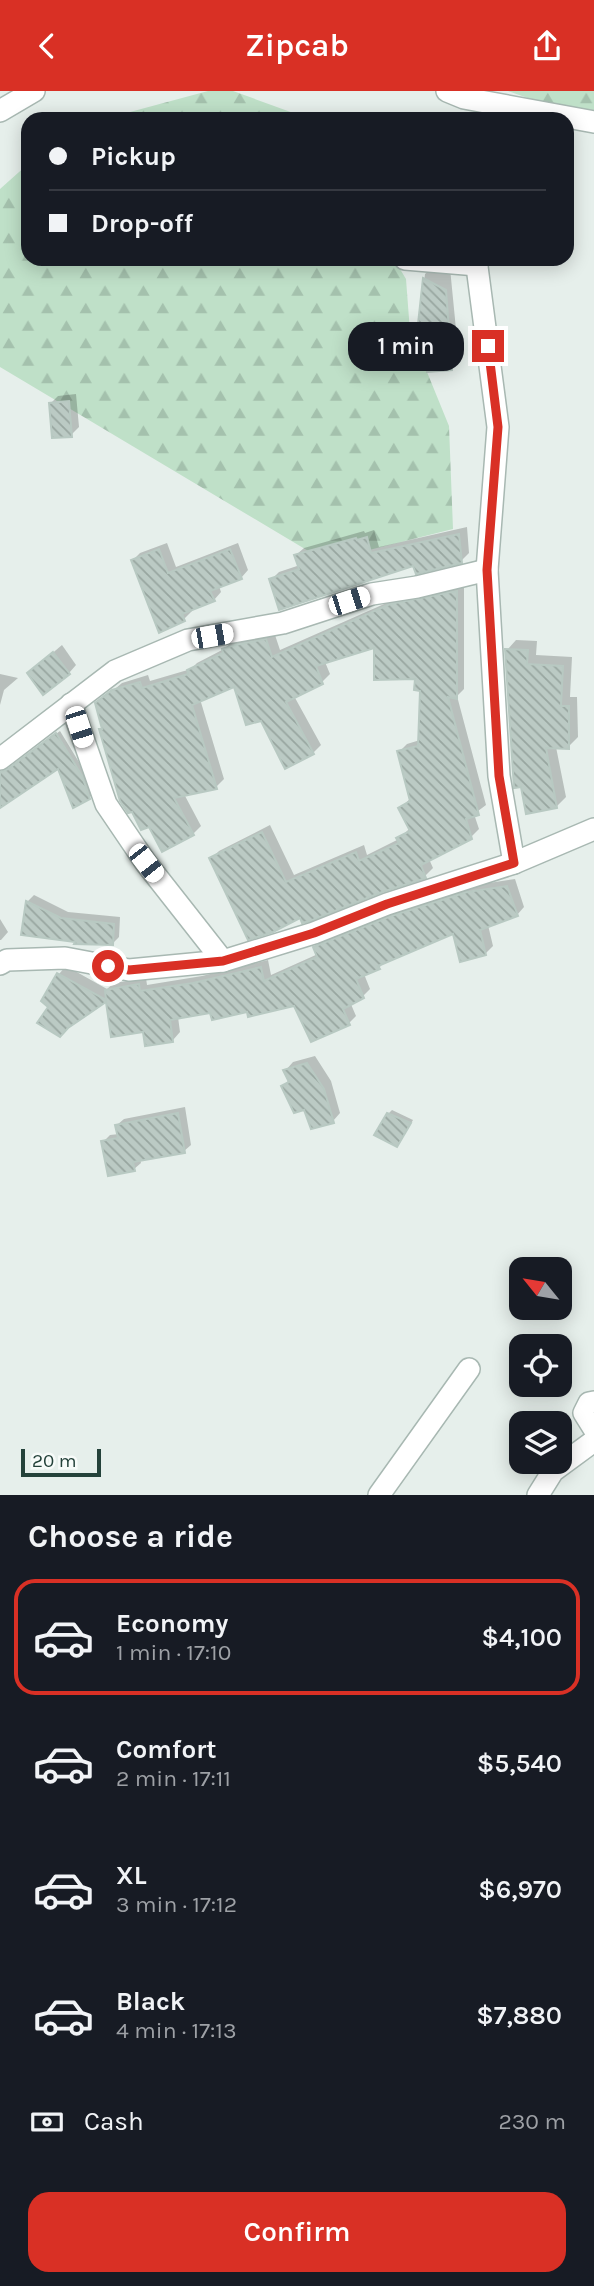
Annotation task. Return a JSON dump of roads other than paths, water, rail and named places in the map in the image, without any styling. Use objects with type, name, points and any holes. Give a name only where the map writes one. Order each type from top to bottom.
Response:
[{"type":"street","points":[[0,111],[34,91]]},
{"type":"street","points":[[460,103],[523,112]]},
{"type":"street","points":[[574,119],[594,122]]},
{"type":"street","points":[[478,266],[498,427],[487,570],[499,776],[514,863]]},
{"type":"street","points":[[0,759],[115,671],[188,640],[283,623],[372,594],[416,587],[487,570]]},
{"type":"street","points":[[71,705],[106,804],[146,863],[223,961]]},
{"type":"street","points":[[0,964],[7,960],[65,958],[129,970],[223,961],[314,933],[387,904],[514,863],[594,829]]},
{"type":"street","points":[[379,1495],[469,1369]]},
{"type":"street","points":[[594,1402],[589,1403],[584,1413],[594,1429]]},
{"type":"street","points":[[538,1495],[552,1471],[594,1441]]}]
